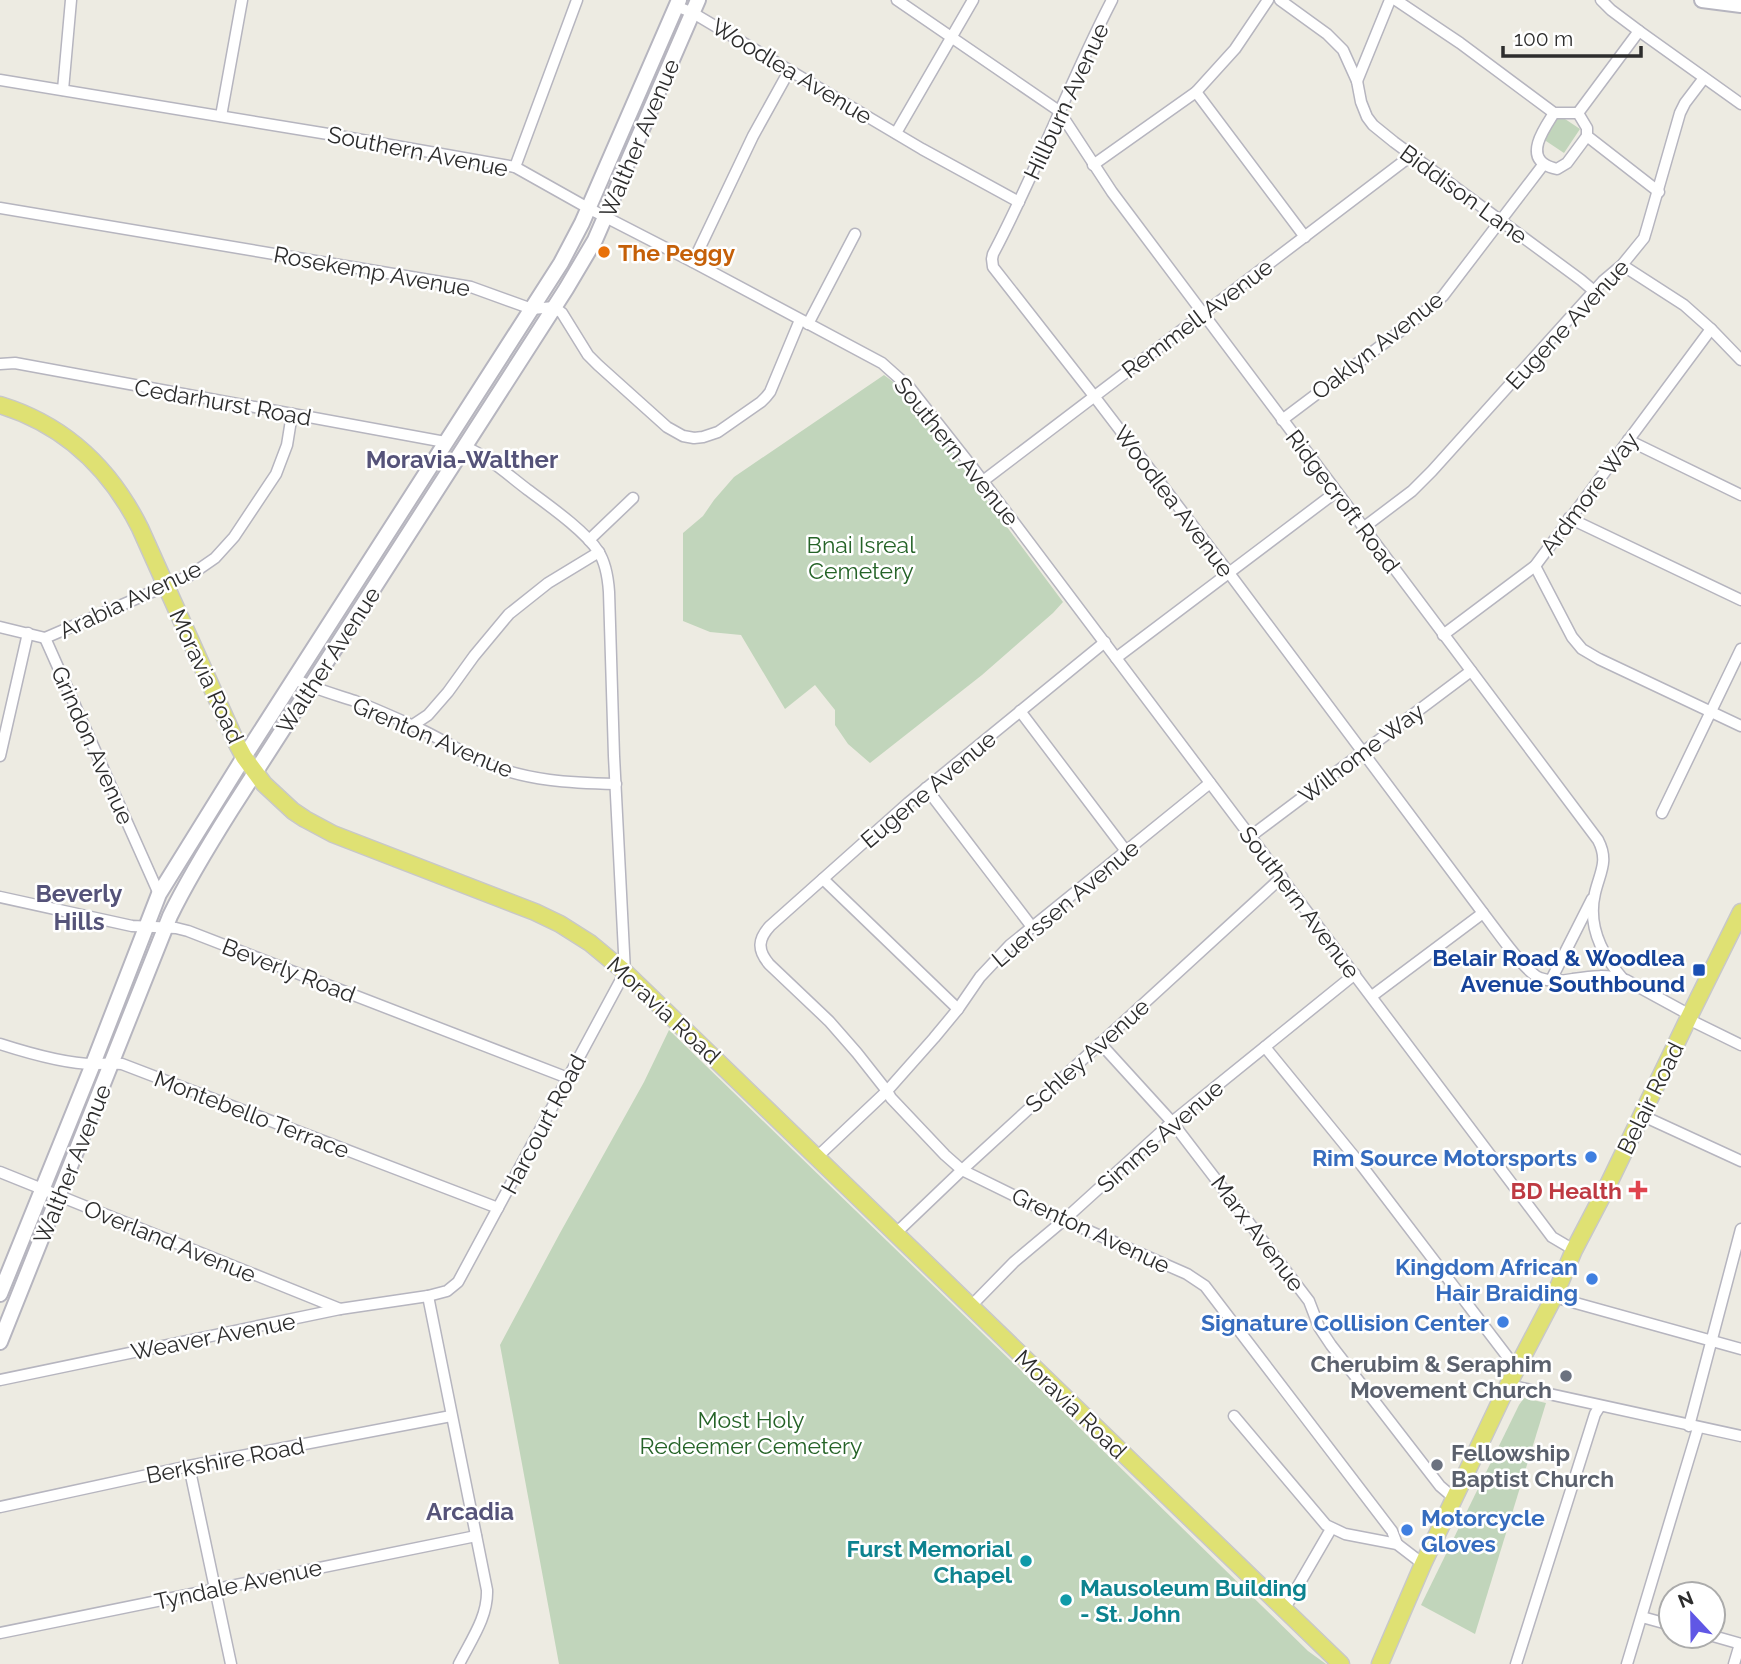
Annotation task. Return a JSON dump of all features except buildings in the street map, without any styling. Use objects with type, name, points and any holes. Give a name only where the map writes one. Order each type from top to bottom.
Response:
[{"type":"main road","points":[[1702,0],[1741,5]]},
{"type":"main road","name":"Walther Avenue","points":[[0,1294],[159,894],[561,263],[678,3]]},
{"type":"main road","name":"Walther Avenue","points":[[0,1342],[166,927],[193,870],[595,240],[695,6]]},
{"type":"main road","name":"Moravia Road","points":[[0,405],[19,411],[69,439],[98,466],[122,496],[244,757],[276,796],[305,818],[334,834],[535,912],[590,943],[625,972],[1342,1664]]},
{"type":"main road","points":[[445,442],[465,447]]},
{"type":"main road","name":"Belair Road","points":[[1380,1664],[1423,1564],[1516,1368],[1554,1297],[1574,1250],[1741,912]]},
{"type":"street","points":[[63,90],[71,0]]},
{"type":"street","points":[[221,116],[242,0]]},
{"type":"street","points":[[515,167],[577,0]]},
{"type":"street","points":[[897,0],[1059,111]]},
{"type":"street","points":[[896,133],[973,0]]},
{"type":"street","name":"Hillburn Avenue","points":[[1020,202],[1059,111],[1112,0]]},
{"type":"street","points":[[1093,164],[1196,92],[1235,49],[1268,0]]},
{"type":"street","name":"Biddison Lane","points":[[1280,0],[1336,42],[1357,81],[1367,117],[1381,131],[1594,291]]},
{"type":"street","points":[[1357,81],[1390,0]]},
{"type":"street","points":[[1396,0],[1460,43],[1554,113],[1578,113]]},
{"type":"street","points":[[1601,0],[1639,31],[1741,104]]},
{"type":"street","name":"Woodlea Avenue","points":[[678,3],[695,6],[789,71],[953,167],[1020,202],[993,254],[993,267],[1229,573],[1483,913],[1529,971],[1540,978],[1551,980]]},
{"type":"street","points":[[1578,113],[1639,31]]},
{"type":"street","points":[[693,262],[789,71]]},
{"type":"street","name":"Eugene Avenue","points":[[1363,528],[1425,478],[1644,238],[1680,113],[1704,78]]},
{"type":"street","name":"Southern Avenue","points":[[0,80],[515,167],[882,363],[918,397],[983,481],[1552,1237],[1574,1250]]},
{"type":"street","points":[[1196,92],[1305,237]]},
{"type":"street","name":"Ridgecroft Road","points":[[1059,111],[1093,164],[1202,314],[1598,840],[1604,863],[1594,895],[1551,980]]},
{"type":"street","points":[[1554,113],[1538,141],[1538,157],[1543,164],[1557,169],[1567,163],[1587,136],[1587,128],[1578,113]]},
{"type":"street","points":[[1587,136],[1658,192]]},
{"type":"street","name":"Remmell Avenue","points":[[983,481],[1412,155]]},
{"type":"street","name":"Oaklyn Avenue","points":[[1282,420],[1443,296],[1543,164]]},
{"type":"street","name":"Rosekemp Avenue","points":[[0,208],[471,287],[532,309],[554,307]]},
{"type":"street","points":[[554,307],[562,313],[588,355],[667,427],[689,438],[711,435],[761,402],[770,392],[804,322],[855,233]]},
{"type":"street","points":[[1622,265],[1684,305],[1741,360]]},
{"type":"street","name":"Ardmore Way","points":[[1443,635],[1535,566],[1711,329]]},
{"type":"street","name":"Cedarhurst Road","points":[[0,364],[15,363],[445,442]]},
{"type":"street","name":"Arabia Avenue","points":[[45,638],[203,568],[234,537],[276,474],[287,446],[292,414]]},
{"type":"street","points":[[1628,440],[1741,495]]},
{"type":"street","points":[[465,447],[475,451],[565,518],[589,540],[606,567],[625,972]]},
{"type":"street","points":[[1116,658],[1336,492]]},
{"type":"street","points":[[589,540],[634,498]]},
{"type":"street","points":[[1569,518],[1741,600]]},
{"type":"street","points":[[412,725],[428,715],[509,614],[548,583],[599,552]]},
{"type":"street","points":[[1535,566],[1567,629],[1582,649],[1741,726]]},
{"type":"street","name":"Grindon Avenue","points":[[0,627],[45,638],[159,894]]},
{"type":"street","name":"Arabia Avenue","points":[[0,756],[28,633]]},
{"type":"street","name":"Eugene Avenue","points":[[759,943],[770,926],[926,788],[1105,642]]},
{"type":"street","points":[[1662,813],[1741,649]]},
{"type":"street","name":"Wilhome Way","points":[[1251,836],[1471,671]]},
{"type":"street","name":"Grenton Avenue","points":[[295,678],[311,687],[412,725],[484,762],[517,774],[556,781],[616,784]]},
{"type":"street","points":[[1020,711],[1126,850]]},
{"type":"street","name":"Luerssen Avenue","points":[[817,1157],[887,1091],[934,1038],[996,960],[1032,927],[1210,783]]},
{"type":"street","points":[[926,788],[1032,927]]},
{"type":"street","name":"Schley Avenue","points":[[895,1234],[1282,877]]},
{"type":"street","points":[[823,879],[958,1009]]},
{"type":"street","name":"Ridgecroft Road","points":[[1594,895],[1594,924],[1598,941],[1611,965],[1624,979]]},
{"type":"street","name":"Beverly Road","points":[[0,897],[132,926],[176,928],[224,944],[568,1078]]},
{"type":"street","points":[[1372,996],[1483,913]]},
{"type":"street","name":"Grenton Avenue","points":[[759,943],[769,964],[829,1021],[891,1098],[962,1170],[1065,1220],[1187,1274],[1205,1286],[1392,1531],[1397,1544]]},
{"type":"street","name":"Harcourt Road","points":[[428,1296],[447,1291],[458,1282],[625,972]]},
{"type":"street","name":"Simms Avenue","points":[[971,1306],[1014,1262],[1065,1220],[1172,1122],[1355,974]]},
{"type":"street","points":[[1551,980],[1598,975],[1624,979],[1741,1045]]},
{"type":"street","name":"Marx Avenue","points":[[1100,1043],[1172,1122],[1304,1294],[1319,1327],[1331,1345],[1440,1486],[1454,1499]]},
{"type":"street","name":"Montebello Terrace","points":[[0,1044],[65,1060],[122,1064],[498,1208]]},
{"type":"street","points":[[1265,1047],[1369,1174],[1516,1368]]},
{"type":"street","points":[[1641,1115],[1741,1161]]},
{"type":"street","name":"Overland Avenue","points":[[0,1172],[340,1309]]},
{"type":"street","points":[[1627,1664],[1693,1427],[1741,1229]]},
{"type":"street","points":[[428,1296],[488,1590],[488,1602],[483,1618],[459,1664]]},
{"type":"street","name":"Weaver Avenue","points":[[0,1380],[340,1309],[428,1296]]},
{"type":"street","points":[[1554,1297],[1741,1349]]},
{"type":"street","points":[[1508,1385],[1741,1436]]},
{"type":"street","points":[[1516,1664],[1565,1505],[1600,1406]]},
{"type":"street","name":"Berkshire Road","points":[[0,1507],[189,1466],[452,1416]]},
{"type":"street","points":[[1234,1416],[1317,1516],[1331,1529],[1397,1544],[1423,1564]]},
{"type":"street","points":[[189,1466],[231,1664]]},
{"type":"street","points":[[1284,1610],[1331,1529]]},
{"type":"street","name":"Tyndale Avenue","points":[[0,1633],[476,1536]]},
{"type":"street","points":[[1642,1616],[1657,1621]]},
{"type":"street","points":[[1734,1664],[1741,1644]]},
{"type":"green space","points":[[1559,115],[1580,129],[1564,153],[1543,139]]},
{"type":"green space","name":"Bnai Isreal Cemetery","points":[[884,375],[904,390],[1063,602],[982,675],[870,763],[848,744],[835,725],[835,710],[815,685],[785,709],[741,635],[710,632],[683,621],[683,533],[703,516],[734,477]]},
{"type":"green space","name":"Most Holy Redeemer Cemetery","points":[[669,1030],[1308,1651],[1326,1664],[559,1664],[500,1345],[644,1082]]},
{"type":"green space","points":[[1524,1398],[1546,1403],[1475,1634],[1421,1605]]},
{"type":"place","name":"The Peggy","points":[[604,252]]},
{"type":"place","name":"Belair Road & Woodlea Avenue Southbound","points":[[1699,970]]},
{"type":"place","name":"Rim Source Motorsports","points":[[1591,1157]]},
{"type":"place","name":"BD Health","points":[[1638,1190]]},
{"type":"place","name":"Kingdom African Hair Braiding","points":[[1592,1279]]},
{"type":"place","name":"Signature Collision Center","points":[[1503,1322]]},
{"type":"place","name":"Cherubim & Seraphim Movement Church","points":[[1566,1376]]},
{"type":"place","name":"Fellowship Baptist Church","points":[[1437,1465]]},
{"type":"place","name":"Motorcycle Gloves","points":[[1407,1530]]},
{"type":"place","name":"Furst Memorial Chapel","points":[[1026,1561]]},
{"type":"place","name":"Mausoleum Building - St. John","points":[[1066,1600]]},
{"type":"district","name":"Moravia-Walther","points":[[462,459]]},
{"type":"district","name":"Beverly Hills","points":[[79,907]]},
{"type":"district","name":"Arcadia","points":[[470,1511]]}]
